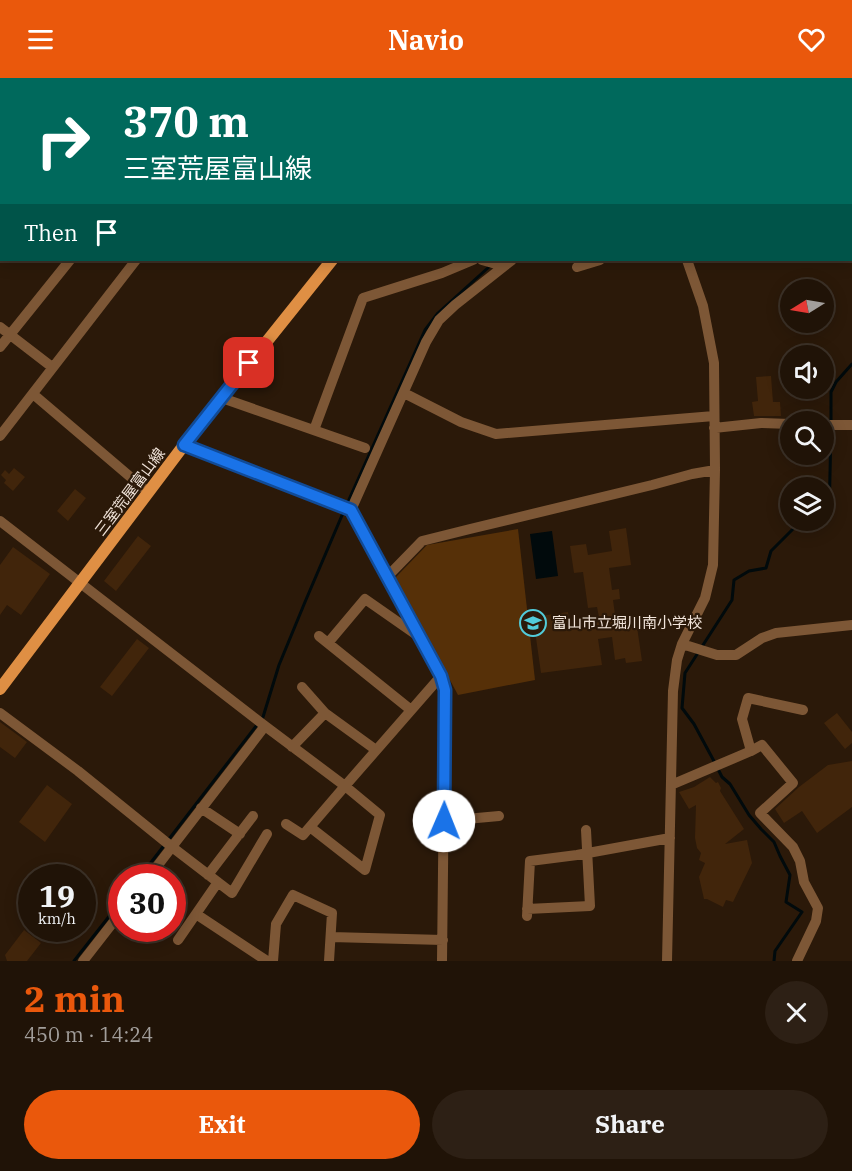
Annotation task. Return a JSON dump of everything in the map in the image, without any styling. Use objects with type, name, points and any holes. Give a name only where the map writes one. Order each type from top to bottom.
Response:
[{"type":"main road","name":"三室荒屋富山線","points":[[0,689],[184,445],[331,261]]},
{"type":"street","points":[[0,347],[69,261]]},
{"type":"street","points":[[0,436],[135,261]]},
{"type":"street","points":[[314,430],[363,298],[442,273],[471,261]]},
{"type":"street","points":[[491,261],[508,263]]},
{"type":"street","points":[[578,267],[597,261]]},
{"type":"street","points":[[667,961],[673,692],[676,660],[705,598],[713,565],[716,470],[714,363],[703,306],[687,261]]},
{"type":"street","points":[[351,510],[426,342],[439,320],[508,263]]},
{"type":"street","points":[[0,327],[52,367]]},
{"type":"street","points":[[404,393],[461,422],[496,434],[714,416]]},
{"type":"street","points":[[33,394],[148,492]]},
{"type":"street","points":[[222,398],[365,448]]},
{"type":"street","points":[[714,428],[761,423],[780,424]]},
{"type":"street","points":[[834,425],[852,425]]},
{"type":"street","points":[[184,445],[351,510],[441,676],[445,690],[442,961]]},
{"type":"street","points":[[387,577],[422,541],[716,470]]},
{"type":"street","points":[[0,520],[380,815],[365,870],[310,827]]},
{"type":"street","points":[[411,710],[323,640],[365,599],[421,638]]},
{"type":"street","points":[[682,644],[717,656],[736,656],[762,638],[776,633],[852,625]]},
{"type":"street","points":[[286,824],[303,835],[441,676]]},
{"type":"street","points":[[302,687],[325,713],[376,750]]},
{"type":"street","points":[[751,751],[742,719],[748,698],[802,710]]},
{"type":"street","points":[[0,713],[78,771],[232,893],[267,834]]},
{"type":"street","points":[[292,747],[325,713]]},
{"type":"street","points":[[159,864],[265,726]]},
{"type":"street","points":[[671,785],[762,746],[793,783],[760,813],[793,847],[800,861],[804,882],[818,908],[816,921],[797,961]]},
{"type":"street","points":[[201,808],[240,834]]},
{"type":"street","points":[[208,875],[253,816]]},
{"type":"street","points":[[444,821],[499,816]]},
{"type":"street","points":[[586,830],[586,853],[590,906],[527,913],[530,861],[586,853],[670,838]]},
{"type":"street","points":[[186,928],[218,882]]},
{"type":"street","points":[[273,961],[276,924],[293,895],[333,913],[329,961]]},
{"type":"street","points":[[196,914],[267,961]]},
{"type":"street","points":[[83,961],[108,929]]},
{"type":"street","points":[[331,937],[443,940]]},
{"type":"shaded area","points":[[518,529],[535,680],[458,695],[395,578],[427,545]]},
{"type":"shaded area","points":[[552,531],[558,576],[536,579],[530,534]]},
{"type":"building","points":[[771,376],[773,402],[780,402],[780,416],[754,416],[752,402],[758,401],[756,377]]},
{"type":"building","points":[[14,468],[25,477],[13,491],[4,483],[6,480],[1,475],[5,470],[9,474]]},
{"type":"building","points":[[75,489],[86,498],[68,521],[57,511]]},
{"type":"building","points":[[626,528],[631,565],[609,568],[612,590],[619,589],[620,599],[613,600],[616,622],[636,620],[642,661],[626,663],[625,658],[615,660],[612,637],[598,639],[602,665],[541,673],[533,617],[568,612],[570,626],[600,622],[597,607],[588,608],[583,572],[574,573],[570,546],[586,544],[588,555],[612,551],[609,531]]},
{"type":"building","points":[[138,536],[151,546],[116,591],[104,581]]},
{"type":"building","points":[[13,547],[50,574],[21,615],[7,605],[0,615],[0,565]]},
{"type":"building","points":[[137,639],[149,648],[112,696],[100,687]]},
{"type":"building","points":[[837,713],[852,732],[852,743],[845,749],[824,723]]},
{"type":"building","points":[[0,722],[27,742],[15,758],[0,747]]},
{"type":"building","points":[[852,761],[852,807],[817,833],[802,811],[784,823],[775,809],[799,787],[828,765]]},
{"type":"building","points":[[710,777],[716,783],[718,782],[720,791],[744,829],[725,844],[747,840],[752,863],[733,902],[726,900],[723,907],[704,899],[699,877],[705,863],[699,860],[701,853],[697,848],[695,838],[696,805],[689,809],[679,792],[694,787]]},
{"type":"building","points":[[47,785],[72,804],[45,842],[19,822]]},
{"type":"building","points":[[18,938],[18,942],[41,943],[27,961],[7,961],[5,955]]},
{"type":"waterway","points":[[150,864],[263,717],[279,665],[305,602],[425,330],[438,313],[490,266]]},
{"type":"waterway","points":[[831,411],[831,392],[836,382],[852,364]]},
{"type":"waterway","points":[[715,763],[694,724],[682,708],[685,673],[732,600],[734,580],[749,571],[766,568],[771,551],[797,525],[829,520],[830,465]]},
{"type":"waterway","points":[[718,769],[749,815],[774,842],[790,875],[786,902],[802,912],[775,951],[774,961]]},
{"type":"waterway","points":[[74,961],[108,918]]},
{"type":"place","name":"富山市立堀川南小学校","points":[[533,623]]},
{"type":"route","points":[[249,363],[184,445],[351,510],[441,676],[445,690],[444,821]]}]
